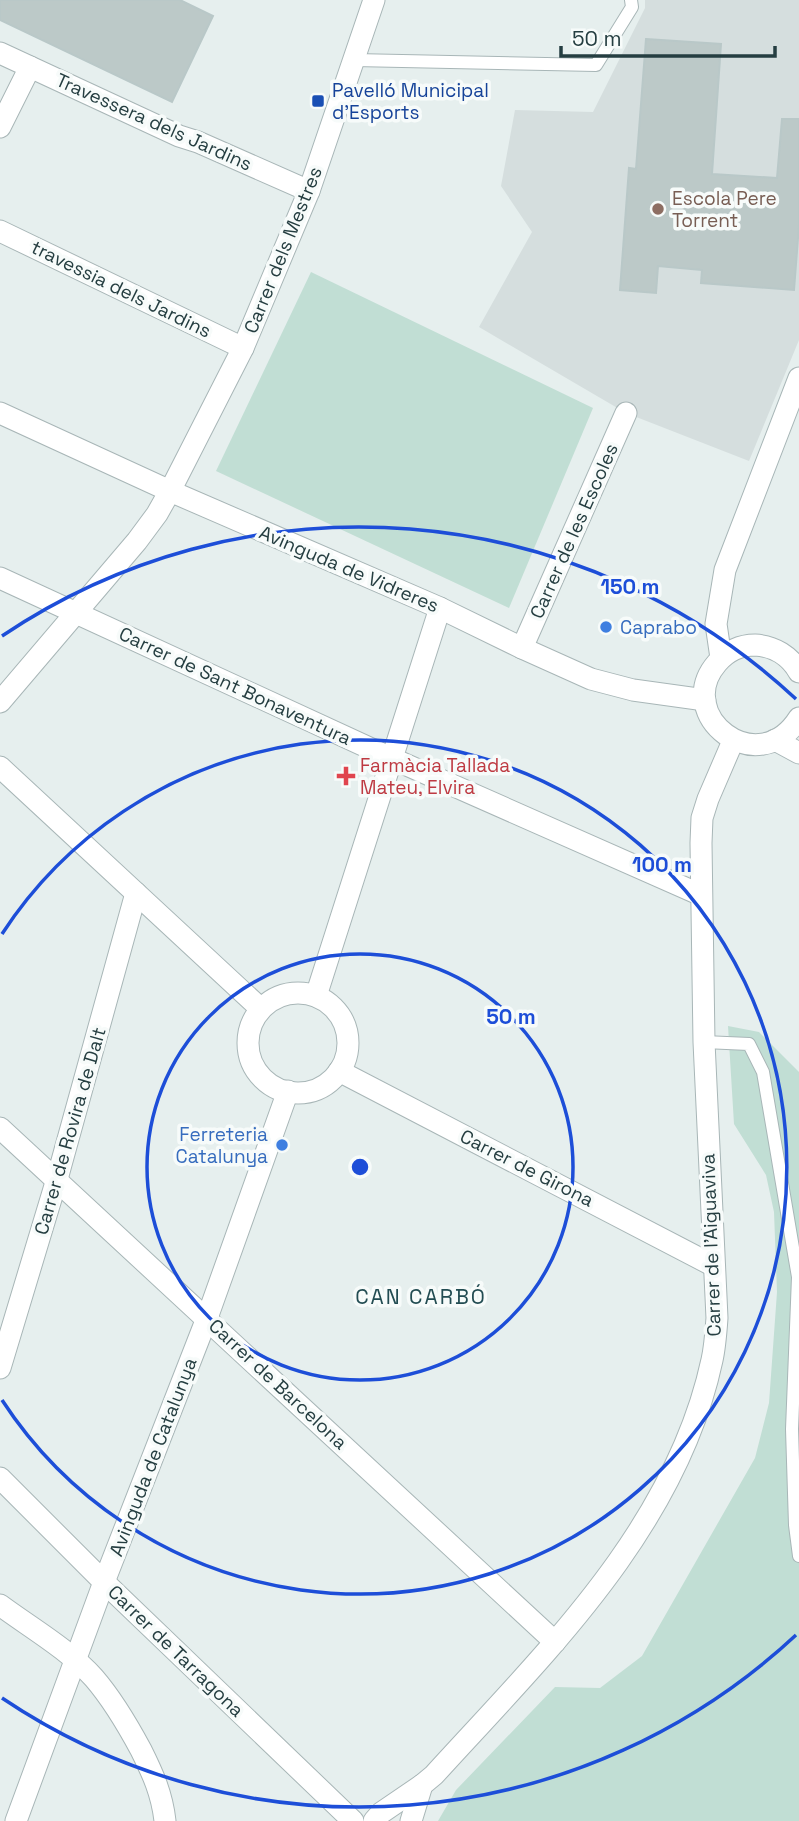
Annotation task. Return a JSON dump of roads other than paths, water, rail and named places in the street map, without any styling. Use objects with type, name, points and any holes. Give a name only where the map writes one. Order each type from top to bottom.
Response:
[{"type":"street","name":"Carrer dels Mestres","points":[[0,702],[137,541],[170,491],[243,348],[309,191],[374,0]]},
{"type":"street","name":"Travessera dels Jardins","points":[[0,53],[179,136],[309,191]]},
{"type":"street","points":[[0,127],[30,67]]},
{"type":"street","name":"travessia dels Jardins","points":[[0,231],[243,348]]},
{"type":"street","points":[[721,658],[716,624],[725,570],[799,378]]},
{"type":"street","name":"Avinguda de Vidreres","points":[[0,413],[170,491],[440,608],[522,649],[592,679],[613,686],[705,700]]},
{"type":"street","name":"Carrer de les Escoles","points":[[522,649],[626,413]]},
{"type":"street","name":"Carrer de Sant Bonaventura","points":[[0,578],[391,758],[701,895]]},
{"type":"street","points":[[316,996],[440,608]]},
{"type":"street","points":[[799,672],[789,659],[789,650],[749,646],[739,648],[721,658],[708,677],[705,700],[715,724],[733,741],[748,744],[775,740],[786,734],[799,718]]},
{"type":"street","points":[[775,740],[799,753]]},
{"type":"street","name":"Carrer de l'Aiguaviva","points":[[374,1821],[434,1775],[555,1642],[631,1542],[661,1495],[699,1408],[713,1359],[717,1318],[704,1042],[702,818],[720,767],[733,741]]},
{"type":"street","points":[[0,767],[261,1009]]},
{"type":"street","name":"Carrer de Rovira de Dalt","points":[[0,1368],[57,1179],[136,893]]},
{"type":"street","points":[[304,993],[316,996],[338,1013],[346,1030],[346,1055],[339,1071],[318,1088],[305,1092],[278,1089],[264,1079],[253,1065],[248,1048],[249,1033],[261,1009],[282,995],[304,993]]},
{"type":"street","name":"Carrer de Girona","points":[[339,1071],[714,1266]]},
{"type":"street","name":"Avinguda de Catalunya","points":[[16,1821],[104,1582],[207,1318],[288,1091]]},
{"type":"street","name":"Carrer de Barcelona","points":[[0,1128],[555,1642]]},
{"type":"street","name":"Carrer de Tarragona","points":[[0,1478],[104,1582],[353,1821]]},
{"type":"street","points":[[0,1605],[93,1676],[124,1719],[158,1783],[166,1821]]},
{"type":"street","name":"Carrer de l'Aiguaviva","points":[[411,1821],[422,1785]]},
{"type":"lane","points":[[354,60],[596,65],[632,7],[631,0]]},
{"type":"lane","points":[[704,1042],[749,1044],[763,1072],[798,1276],[792,1429],[795,1525],[799,1556]]},
{"type":"place","name":"Pavelló Municipal d'Esports","points":[[318,101]]},
{"type":"place","name":"Escola Pere Torrent","points":[[658,209]]},
{"type":"place","name":"Caprabo","points":[[606,627]]},
{"type":"place","name":"Farmàcia Tallada Mateu, Elvira","points":[[346,776]]},
{"type":"place","name":"Ferreteria Catalunya","points":[[282,1145]]},
{"type":"district","name":"CAN CARBÓ","points":[[421,1296]]}]
